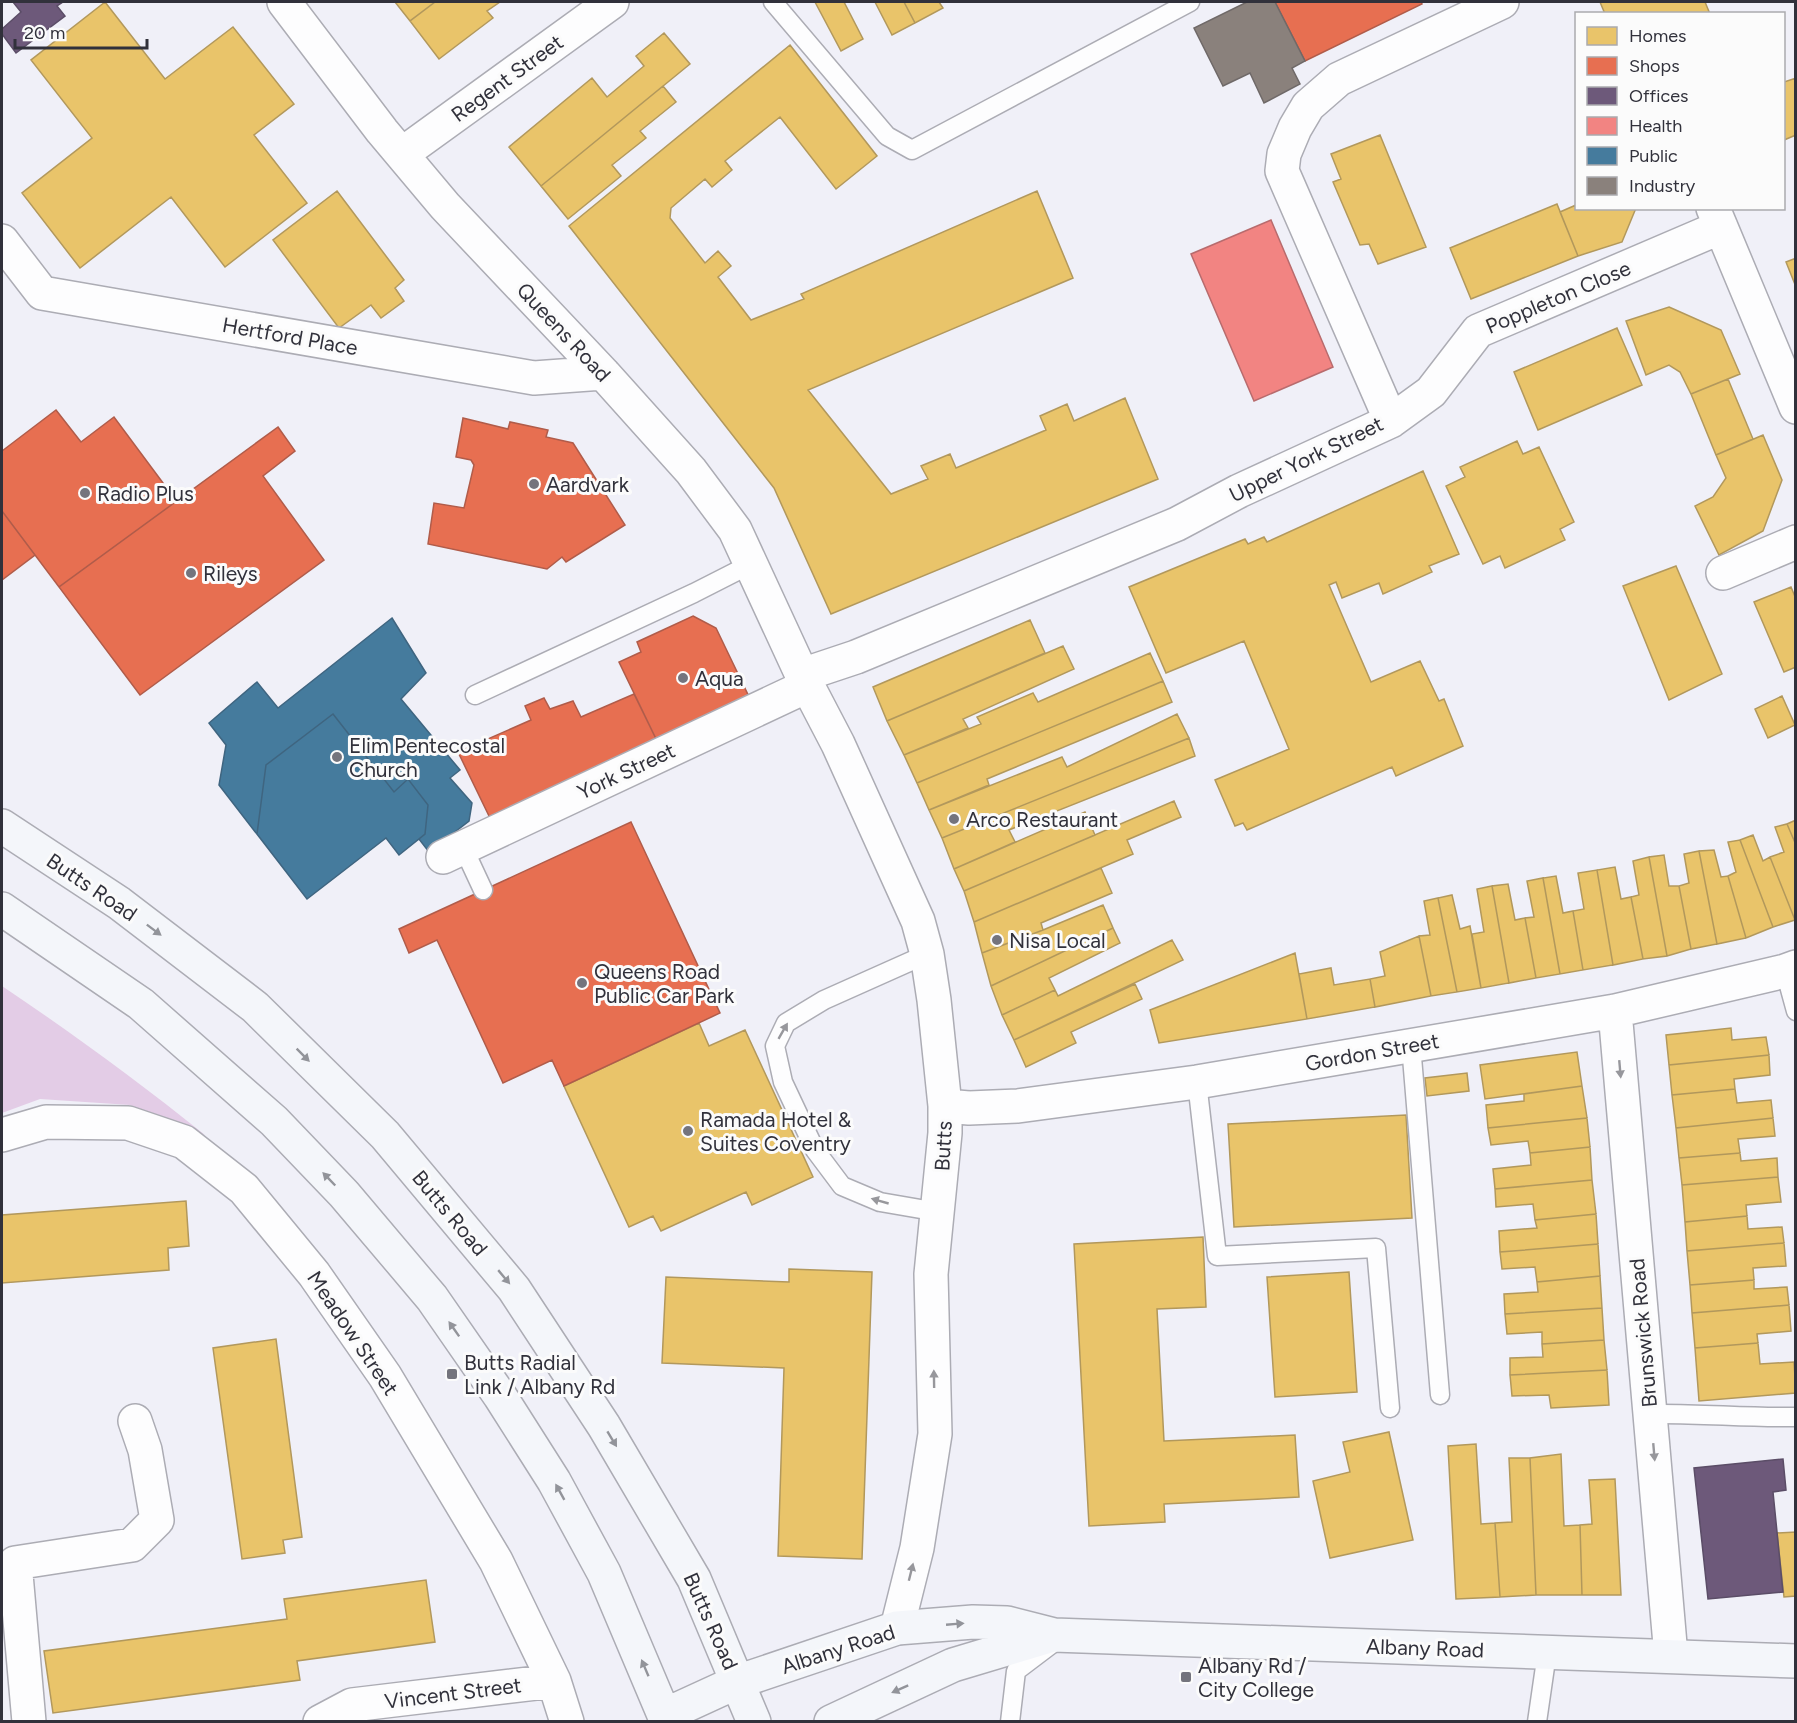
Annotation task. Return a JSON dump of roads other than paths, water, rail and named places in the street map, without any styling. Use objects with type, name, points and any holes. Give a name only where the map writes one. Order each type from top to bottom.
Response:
[{"type":"main road","name":"Butts Road","points":[[2,826],[119,903],[255,1007],[385,1135],[514,1289],[604,1426],[694,1579],[754,1722]]},
{"type":"main road","points":[[2,909],[141,1004],[274,1121],[344,1194],[432,1298],[500,1396],[554,1481],[604,1573],[666,1718]]},
{"type":"main road","name":"Albany Road","points":[[666,1718],[737,1682],[897,1628],[973,1622],[1006,1623],[1059,1635],[1796,1661]]},
{"type":"main road","name":"Albany Road","points":[[831,1722],[952,1665],[1059,1635]]},
{"type":"street","name":"Queens Road","points":[[284,2],[445,206],[603,373],[691,471],[735,530],[806,680]]},
{"type":"street","name":"Regent Street","points":[[402,154],[612,2]]},
{"type":"street","name":"Upper York Street","points":[[806,680],[856,657],[1177,524],[1239,491],[1391,421],[1282,171],[1284,154],[1308,106],[1339,79],[1502,2]]},
{"type":"street","name":"Poppleton Close","points":[[1391,421],[1431,392],[1478,331],[1717,218],[1796,407]]},
{"type":"street","name":"Hertford Place","points":[[2,241],[42,293],[534,378],[603,373]]},
{"type":"street","points":[[1723,573],[1796,542]]},
{"type":"street","name":"York Street","points":[[453,852],[806,680]]},
{"type":"street","name":"Butts","points":[[806,680],[838,744],[918,921],[927,954],[934,1000],[945,1106],[945,1133],[931,1274],[935,1434],[917,1548],[897,1628]]},
{"type":"street","name":"Gordon Street","points":[[945,1106],[969,1108],[1018,1106],[1197,1082],[1615,1011],[1790,969]]},
{"type":"street","name":"Brunswick Road","points":[[1615,1011],[1671,1656]]},
{"type":"street","name":"Meadow Street","points":[[2,1135],[46,1122],[128,1124],[184,1142],[244,1189],[314,1274],[385,1376],[496,1562],[554,1681],[567,1722]]},
{"type":"street","points":[[29,1722],[15,1563],[132,1545],[157,1520],[145,1450],[135,1421]]},
{"type":"street","name":"Vincent Street","points":[[320,1722],[352,1705],[554,1681]]},
{"type":"lane","points":[[774,2],[887,136],[912,150],[1190,2]]},
{"type":"lane","points":[[475,695],[751,564]]},
{"type":"lane","points":[[453,852],[483,890]]},
{"type":"lane","points":[[927,954],[824,1000],[786,1023],[775,1046],[783,1082],[815,1150],[842,1186],[880,1202],[938,1212]]},
{"type":"lane","points":[[1790,969],[1796,1011]]},
{"type":"lane","points":[[1411,1045],[1440,1395]]},
{"type":"lane","points":[[1197,1082],[1217,1256],[1376,1248],[1390,1408]]},
{"type":"lane","points":[[1650,1414],[1689,1413],[1765,1418],[1796,1417]]},
{"type":"lane","points":[[1010,1722],[1016,1671],[1059,1635]]},
{"type":"lane","points":[[1537,1722],[1547,1653]]},
{"type":"place","name":"Aardvark","points":[[534,484]]},
{"type":"place","name":"Radio Plus","points":[[85,493]]},
{"type":"place","name":"Rileys","points":[[191,573]]},
{"type":"place","name":"Aqua","points":[[683,678]]},
{"type":"place","name":"Elim Pentecostal Church","points":[[337,757]]},
{"type":"place","name":"Arco Restaurant","points":[[954,819]]},
{"type":"place","name":"Nisa Local","points":[[997,940]]},
{"type":"place","name":"Queens Road Public Car Park","points":[[582,983]]},
{"type":"place","name":"Ramada Hotel & Suites Coventry","points":[[688,1131]]},
{"type":"place","name":"Butts Radial Link / Albany Rd","points":[[452,1374]]},
{"type":"place","name":"Albany Rd / City College","points":[[1186,1677]]}]
